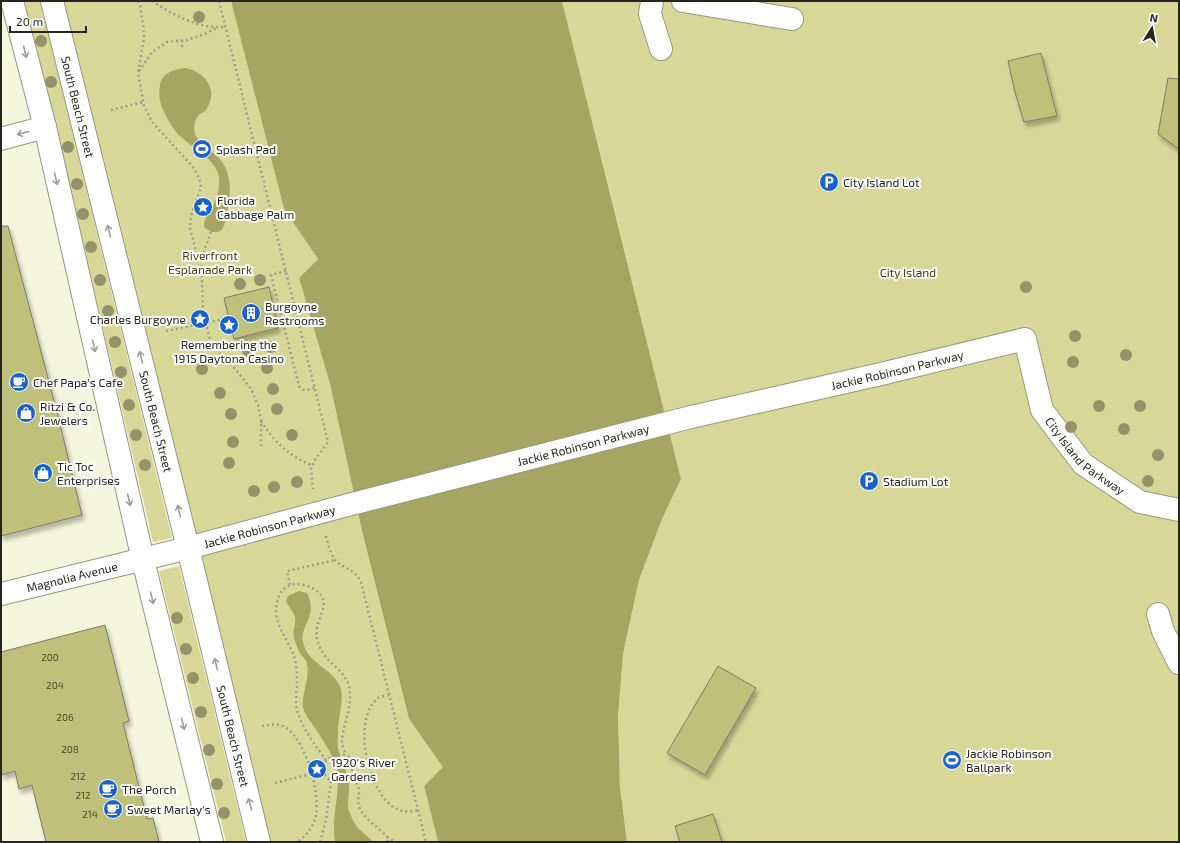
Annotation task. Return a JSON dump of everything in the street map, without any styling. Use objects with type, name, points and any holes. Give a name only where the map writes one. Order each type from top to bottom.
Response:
[{"type":"street","points":[[12,1],[45,128],[143,560],[212,842]]},
{"type":"street","name":"South Beach Street","points":[[52,1],[188,548],[259,842]]},
{"type":"street","points":[[652,1],[650,14],[661,49]]},
{"type":"street","points":[[683,1],[792,19]]},
{"type":"street","points":[[1,139],[45,128]]},
{"type":"street","name":"Jackie Robinson Parkway","points":[[143,560],[344,506],[691,417],[881,374],[1025,339]]},
{"type":"street","name":"City Island Parkway","points":[[1025,339],[1042,410],[1083,464],[1140,502],[1179,510]]},
{"type":"street","name":"Magnolia Avenue","points":[[1,594],[143,560]]},
{"type":"street","points":[[1158,614],[1163,631],[1179,663]]},
{"type":"path","points":[[138,1],[140,5],[144,38],[138,73],[143,102],[152,122],[194,167],[199,178],[201,187],[191,216],[190,228],[198,255],[201,260]]},
{"type":"path","points":[[152,1],[186,20],[216,28],[225,27]]},
{"type":"path","points":[[219,1],[328,442],[318,455],[311,469],[313,490]]},
{"type":"path","points":[[138,73],[152,52],[167,42],[187,40],[216,28]]},
{"type":"path","points":[[182,40],[182,50]]},
{"type":"path","points":[[111,110],[143,102]]},
{"type":"path","points":[[211,232],[201,260],[203,308],[211,345],[232,365],[251,389],[258,405],[261,420],[261,446]]},
{"type":"path","points":[[286,271],[271,275],[299,386],[301,389],[306,390],[314,388]]},
{"type":"path","points":[[274,308],[279,307]]},
{"type":"path","points":[[166,332],[229,318]]},
{"type":"path","points":[[261,420],[279,445],[288,453],[312,466]]},
{"type":"path","points":[[326,536],[330,552],[336,560],[352,570],[359,577],[361,582],[426,842]]},
{"type":"path","points":[[290,585],[287,572],[336,560]]},
{"type":"path","points":[[326,760],[305,729],[298,715],[295,698],[298,676],[294,656],[276,616],[278,598],[281,592],[290,585],[300,585],[314,589],[321,596],[324,603],[323,612],[317,626],[318,643],[323,654],[346,679],[350,693],[349,713],[342,741],[346,755]]},
{"type":"path","points":[[389,695],[379,697],[369,711],[366,722],[364,750],[374,783],[386,800],[396,808],[403,811],[418,810]]},
{"type":"path","points":[[262,726],[275,724],[284,727],[293,733],[308,762],[312,774],[316,799],[316,815],[312,826],[306,835],[297,842]]},
{"type":"path","points":[[340,754],[346,755],[350,758],[353,764],[351,774],[346,780],[331,781],[327,778],[323,771],[326,760],[331,756],[340,754]]},
{"type":"path","points":[[353,764],[368,761]]},
{"type":"path","points":[[275,783],[323,771]]},
{"type":"path","points":[[351,774],[358,784],[358,804],[361,811],[387,837],[395,842]]},
{"type":"path","points":[[320,842],[326,820],[331,781]]},
{"type":"path","points":[[387,837],[388,842]]},
{"type":"green space","points":[[24,1],[40,1],[172,538],[153,542],[53,114]]},
{"type":"green space","name":"Riverfront Esplanade Park","points":[[52,1],[231,1],[284,209],[318,259],[299,278],[330,384],[363,535],[409,719],[444,767],[424,786],[438,842],[259,842]]},
{"type":"green space","name":"City Island","points":[[562,1],[1179,1],[1179,842],[627,842],[620,787],[618,716],[623,654],[639,580],[662,519],[681,479]]},
{"type":"green space","points":[[179,566],[246,842],[226,842],[159,571]]},
{"type":"shaded area","points":[[231,1],[562,1],[681,479],[662,519],[639,580],[623,654],[618,716],[620,787],[627,842],[438,842],[424,786],[443,767],[409,719],[363,535],[330,384],[299,278],[318,259],[284,209]]},
{"type":"shaded area","name":"Splash Pad","points":[[185,68],[198,73],[208,82],[211,94],[210,101],[206,110],[197,118],[194,131],[199,141],[222,162],[226,169],[230,183],[228,205],[224,224],[222,229],[218,232],[211,232],[204,227],[204,224],[217,195],[219,186],[218,173],[207,157],[181,137],[171,125],[161,106],[159,93],[163,77],[169,72]]},
{"type":"shaded area","points":[[299,591],[307,593],[311,608],[303,636],[305,649],[315,661],[333,676],[338,682],[342,693],[338,726],[338,750],[348,780],[349,811],[357,827],[373,842],[335,842],[334,826],[338,783],[337,770],[330,752],[307,716],[303,707],[303,697],[308,670],[307,663],[300,654],[295,640],[293,633],[295,617],[286,601],[288,596]]},
{"type":"building","points":[[1041,53],[1057,116],[1024,122],[1008,61]]},
{"type":"building","points":[[1168,78],[1179,79],[1179,149],[1158,134]]},
{"type":"building","points":[[1,226],[8,226],[58,416],[82,515],[1,536]]},
{"type":"building","name":"Burgoyne Restrooms","points":[[269,287],[278,328],[234,339],[224,298]]},
{"type":"building","points":[[105,625],[129,721],[123,723],[147,819],[153,818],[159,842],[46,842],[32,785],[19,789],[15,771],[1,775],[1,652]]},
{"type":"building","points":[[718,666],[756,688],[705,775],[667,753]]},
{"type":"building","points":[[713,814],[722,842],[680,842],[675,826]]},
{"type":"place","name":"Splash Pad","points":[[202,149]]},
{"type":"place","name":"City Island Lot","points":[[829,182]]},
{"type":"place","name":"Florida Cabbage Palm","points":[[203,207]]},
{"type":"place","name":"Burgoyne Restrooms","points":[[251,313]]},
{"type":"place","name":"Charles Burgoyne","points":[[200,319]]},
{"type":"place","name":"Remembering the 1915 Daytona Casino","points":[[229,325]]},
{"type":"place","name":"Chef Papa's Cafe","points":[[19,382]]},
{"type":"place","name":"Ritzi & Co. Jewelers","points":[[26,413]]},
{"type":"place","name":"Tic Toc Enterprises","points":[[43,473]]},
{"type":"place","name":"Stadium Lot","points":[[869,481]]},
{"type":"place","name":"Jackie Robinson Ballpark","points":[[952,760]]},
{"type":"place","name":"1920's River Gardens","points":[[317,769]]},
{"type":"place","name":"The Porch","points":[[108,789]]},
{"type":"place","name":"Sweet Marlay's","points":[[113,809]]}]
